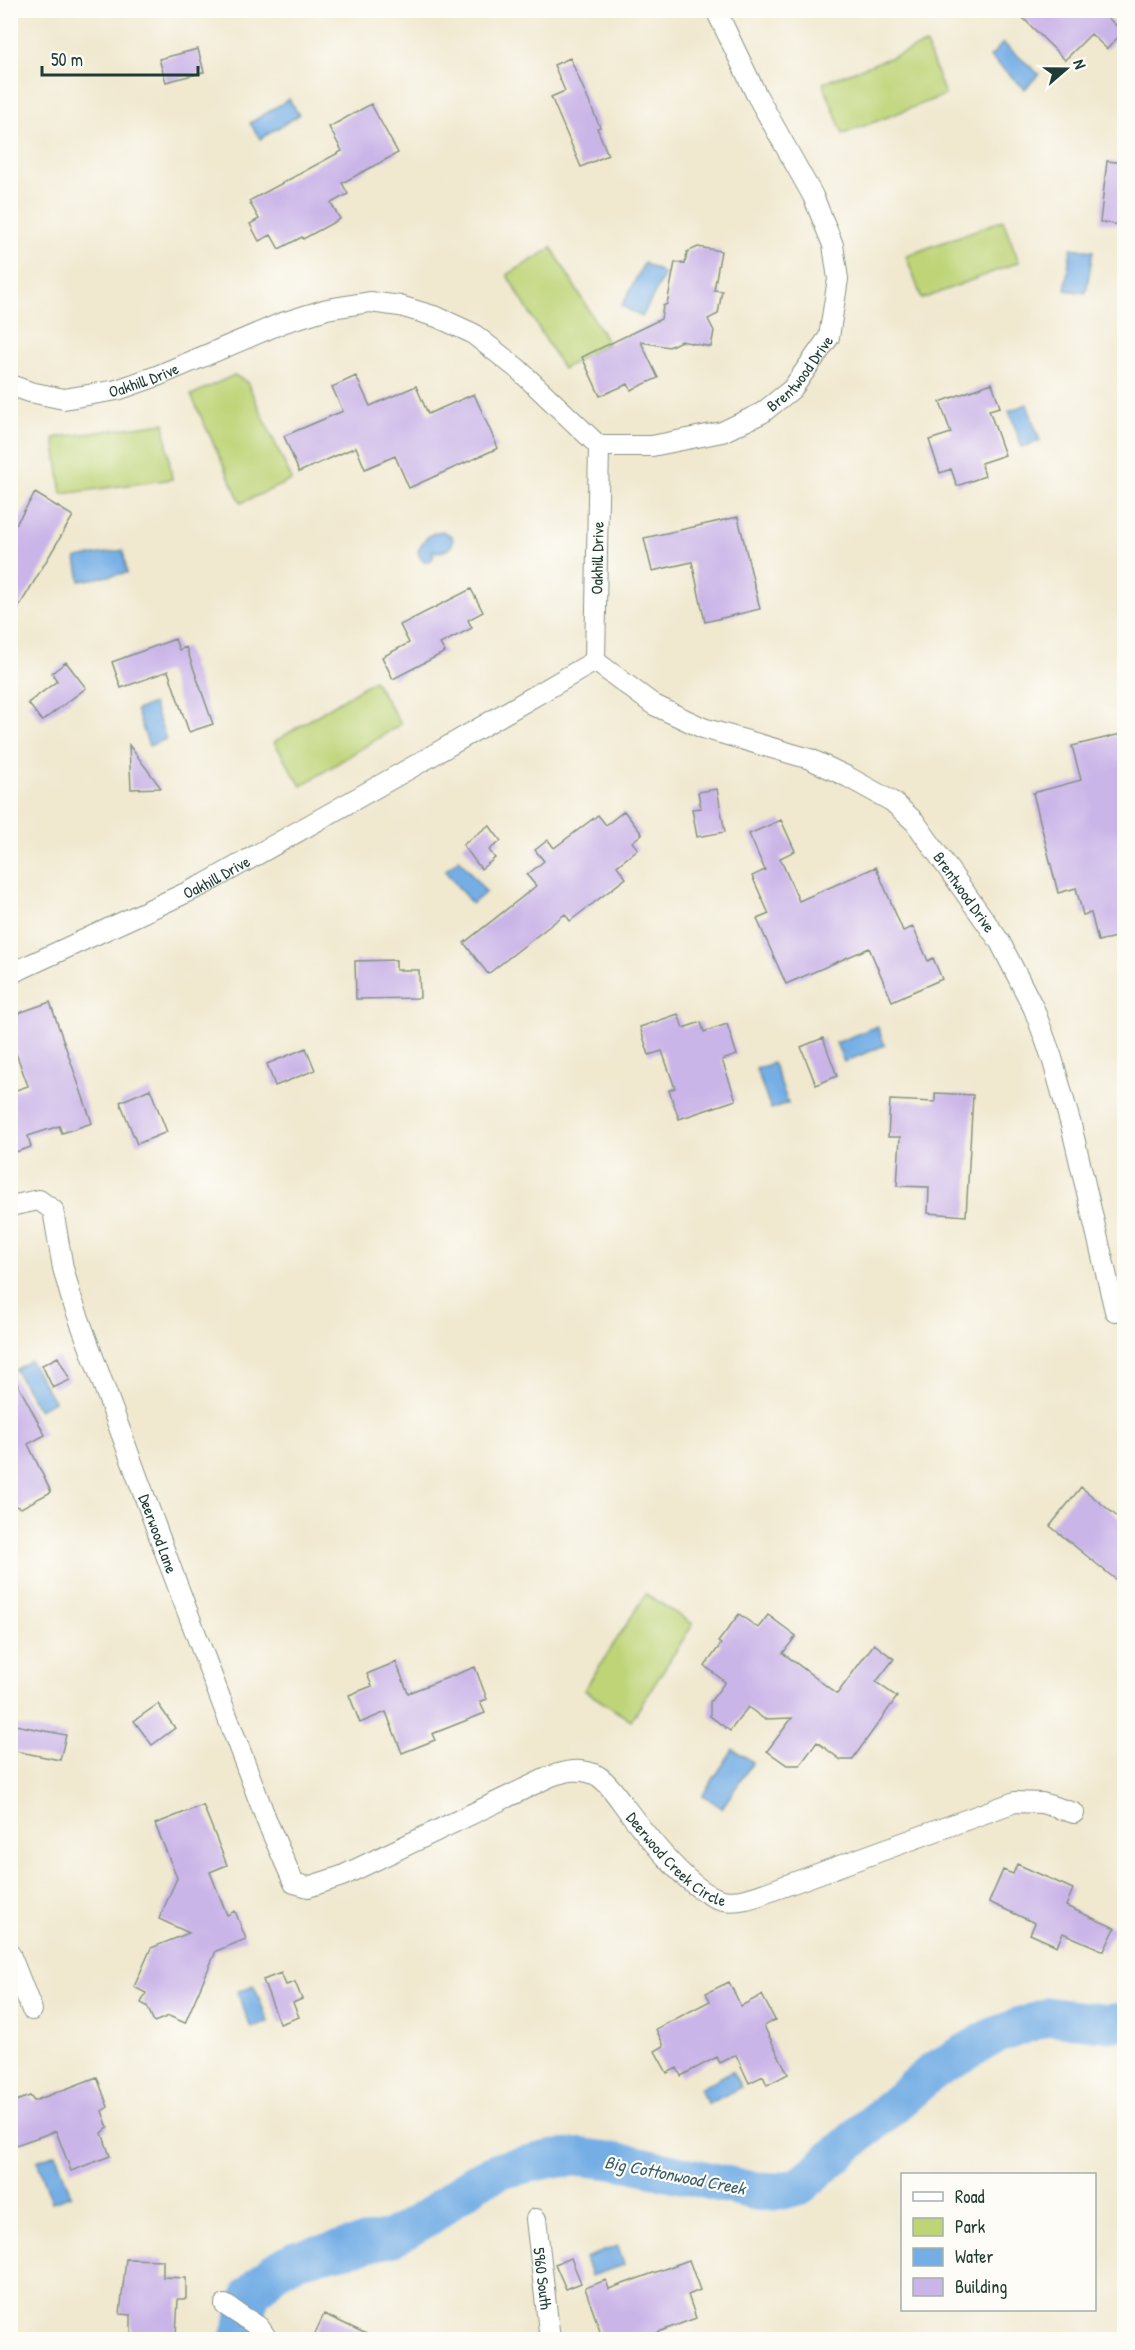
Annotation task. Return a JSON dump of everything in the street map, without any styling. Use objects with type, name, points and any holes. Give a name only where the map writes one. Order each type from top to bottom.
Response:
[{"type":"street","name":"Brentwood Drive","points":[[599,446],[652,446],[722,432],[742,423],[762,413],[792,389],[829,337],[838,279],[834,245],[813,196],[756,94],[716,10]]},
{"type":"street","name":"Oakhill Drive","points":[[10,385],[64,399],[117,390],[157,376],[282,323],[327,309],[370,302],[400,306],[437,317],[472,333],[518,369],[599,446],[595,661],[205,884],[10,974]]},
{"type":"street","name":"Brentwood Drive","points":[[595,661],[654,705],[703,728],[810,759],[849,777],[892,802],[915,822],[1000,942],[1034,1009],[1052,1058],[1071,1125],[1115,1311]]},
{"type":"street","name":"Deerwood Lane","points":[[10,1206],[39,1200],[53,1210],[63,1268],[71,1297],[172,1571],[268,1824],[294,1883],[308,1887]]},
{"type":"street","name":"Deerwood Creek Circle","points":[[308,1887],[342,1876],[549,1777],[573,1770],[597,1776],[608,1785],[645,1833],[693,1883],[708,1895],[724,1900],[749,1898],[768,1892],[1015,1802],[1032,1801],[1074,1813]]},
{"type":"street","points":[[10,1953],[32,2010]]},
{"type":"street","name":"5960 South","points":[[536,2219],[550,2340]]},
{"type":"street","points":[[225,2305],[265,2332],[268,2340]]},
{"type":"green space","points":[[926,44],[945,95],[843,134],[823,83]]},
{"type":"green space","points":[[1003,220],[1019,262],[922,299],[906,256]]},
{"type":"green space","points":[[552,248],[608,343],[563,369],[507,275]]},
{"type":"green space","points":[[234,375],[247,382],[292,480],[241,503],[191,395]]},
{"type":"green space","points":[[164,423],[172,479],[62,494],[54,438]]},
{"type":"green space","points":[[374,680],[401,724],[301,786],[274,742]]},
{"type":"green space","points":[[646,1594],[693,1624],[631,1721],[584,1690]]},
{"type":"water","points":[[1003,43],[1039,74],[1025,89],[990,57]]},
{"type":"water","points":[[289,99],[299,115],[260,139],[250,123]]},
{"type":"water","points":[[1071,248],[1093,251],[1086,293],[1065,290]]},
{"type":"water","points":[[644,263],[665,274],[642,317],[622,306]]},
{"type":"water","points":[[1027,404],[1040,441],[1022,447],[1009,411]]},
{"type":"water","points":[[442,531],[452,536],[452,545],[444,551],[432,551],[434,556],[429,562],[424,562],[418,551],[420,547],[430,535]]},
{"type":"water","points":[[123,550],[127,573],[80,581],[76,558]]},
{"type":"water","points":[[153,704],[166,739],[149,746],[136,710]]},
{"type":"water","points":[[459,859],[486,892],[472,904],[445,871]]},
{"type":"water","points":[[877,1026],[885,1045],[844,1062],[836,1043]]},
{"type":"water","points":[[773,1063],[788,1103],[771,1109],[756,1069]]},
{"type":"water","points":[[30,1361],[54,1401],[39,1410],[15,1370]]},
{"type":"water","points":[[733,1749],[753,1762],[722,1808],[703,1795]]},
{"type":"water","points":[[254,1985],[268,2022],[251,2028],[237,1992]]},
{"type":"water","points":[[732,2071],[741,2087],[708,2104],[699,2089]]},
{"type":"water","points":[[56,2154],[71,2195],[52,2202],[37,2161]]},
{"type":"water","points":[[618,2246],[624,2265],[591,2276],[585,2258]]},
{"type":"building","points":[[1015,10],[1104,10],[1105,15],[1123,32],[1107,49],[1091,34],[1065,60]]},
{"type":"building","points":[[198,49],[204,72],[166,82],[159,59]]},
{"type":"building","points":[[570,58],[600,127],[597,128],[608,155],[581,167],[551,97],[565,91],[554,65]]},
{"type":"building","points":[[371,104],[398,153],[342,183],[348,194],[331,203],[340,219],[279,249],[271,235],[259,241],[250,224],[259,219],[249,201],[342,151],[329,127]]},
{"type":"building","points":[[1107,161],[1125,163],[1125,199],[1121,225],[1100,222]]},
{"type":"building","points":[[698,247],[721,251],[714,290],[722,291],[718,314],[708,319],[714,331],[711,347],[681,341],[669,347],[641,342],[658,378],[631,390],[628,384],[600,396],[582,357],[661,319],[663,306],[667,304],[675,262],[685,264],[687,252]]},
{"type":"building","points":[[356,376],[370,406],[416,386],[428,414],[474,394],[498,448],[409,488],[395,456],[365,469],[356,447],[299,472],[284,436],[343,411],[332,387]]},
{"type":"building","points":[[992,383],[1000,407],[989,410],[1005,455],[981,463],[985,476],[957,486],[951,469],[940,473],[929,440],[951,433],[940,402]]},
{"type":"building","points":[[35,493],[73,516],[10,622],[10,534]]},
{"type":"building","points":[[738,517],[760,609],[705,622],[692,562],[652,571],[644,538]]},
{"type":"building","points":[[471,589],[483,612],[468,620],[472,628],[440,644],[445,652],[393,679],[382,657],[409,643],[400,625]]},
{"type":"building","points":[[175,639],[179,650],[186,647],[213,724],[189,732],[168,671],[121,688],[112,662]]},
{"type":"building","points":[[66,662],[86,688],[42,721],[28,703],[57,681],[52,673]]},
{"type":"building","points":[[1125,733],[1125,935],[1098,941],[1091,913],[1083,915],[1076,888],[1058,893],[1033,793],[1081,780],[1072,746]]},
{"type":"building","points":[[129,745],[161,788],[131,789]]},
{"type":"building","points":[[717,789],[725,832],[697,837],[692,809],[701,808],[698,792]]},
{"type":"building","points":[[624,811],[642,834],[632,842],[638,849],[617,866],[626,878],[570,921],[565,914],[488,974],[464,943],[536,886],[527,875],[544,861],[535,850],[548,840],[554,848],[598,815],[606,825]]},
{"type":"building","points":[[781,820],[795,851],[780,858],[799,901],[876,867],[903,931],[913,927],[928,961],[933,958],[942,979],[892,1001],[869,948],[786,984],[757,919],[769,914],[752,876],[765,870],[749,834]]},
{"type":"building","points":[[489,825],[501,841],[489,850],[495,858],[481,869],[463,845]]},
{"type":"building","points":[[396,960],[396,970],[419,970],[420,998],[356,999],[355,961]]},
{"type":"building","points":[[50,1002],[92,1123],[62,1133],[59,1126],[28,1136],[31,1147],[10,1154],[10,1092],[28,1086],[10,1037],[10,1016]]},
{"type":"building","points":[[678,1014],[683,1028],[701,1022],[704,1032],[727,1024],[737,1055],[722,1060],[736,1100],[679,1119],[669,1090],[675,1088],[662,1051],[649,1055],[640,1027]]},
{"type":"building","points":[[823,1038],[837,1076],[816,1085],[801,1047]]},
{"type":"building","points":[[306,1048],[315,1070],[275,1086],[267,1064]]},
{"type":"building","points":[[150,1089],[167,1132],[137,1144],[120,1102]]},
{"type":"building","points":[[935,1093],[973,1095],[966,1216],[928,1213],[929,1187],[897,1186],[900,1137],[888,1137],[890,1100],[935,1102]]},
{"type":"building","points":[[58,1357],[70,1380],[53,1388],[42,1365]]},
{"type":"building","points":[[10,1370],[45,1435],[28,1444],[51,1492],[21,1508],[10,1504]]},
{"type":"building","points":[[1081,1487],[1125,1523],[1125,1587],[1050,1526]]},
{"type":"building","points":[[739,1614],[758,1628],[768,1615],[796,1636],[783,1653],[837,1694],[874,1644],[894,1659],[876,1682],[897,1697],[852,1760],[841,1760],[817,1742],[800,1765],[787,1765],[767,1751],[792,1718],[764,1719],[748,1707],[730,1731],[710,1716],[710,1702],[725,1682],[705,1666],[721,1644],[718,1642]]},
{"type":"building","points":[[396,1662],[408,1693],[475,1667],[487,1699],[480,1702],[485,1713],[432,1734],[435,1740],[402,1753],[386,1712],[360,1723],[349,1695],[372,1686],[367,1674]]},
{"type":"building","points":[[158,1704],[175,1728],[152,1745],[134,1721]]},
{"type":"building","points":[[10,1724],[66,1735],[60,1760],[10,1750]]},
{"type":"building","points":[[203,1805],[227,1865],[210,1872],[227,1915],[235,1911],[246,1939],[216,1951],[185,2023],[169,2016],[154,2022],[147,2006],[141,2003],[146,1993],[134,1987],[151,1948],[189,1933],[159,1919],[177,1878],[155,1824]]},
{"type":"building","points":[[1017,1864],[1073,1889],[1066,1906],[1115,1928],[1104,1951],[1063,1933],[1057,1946],[1030,1934],[1035,1923],[989,1902],[1003,1870],[1013,1874]]},
{"type":"building","points":[[281,1973],[286,1985],[295,1982],[302,1999],[293,2003],[299,2017],[280,2024],[263,1980]]},
{"type":"building","points":[[729,1982],[741,2006],[762,1995],[775,2020],[764,2026],[788,2074],[767,2085],[763,2076],[749,2083],[736,2055],[720,2063],[717,2057],[681,2076],[677,2068],[667,2073],[655,2051],[664,2046],[656,2029],[710,2001],[706,1993]]},
{"type":"building","points":[[97,2077],[108,2107],[102,2111],[108,2128],[102,2133],[110,2156],[71,2171],[56,2131],[10,2147],[10,2103],[30,2096],[34,2101]]},
{"type":"building","points":[[571,2258],[581,2283],[566,2289],[555,2264]]},
{"type":"building","points":[[126,2259],[163,2260],[163,2277],[186,2278],[186,2299],[178,2299],[176,2336],[156,2335],[156,2340],[137,2340],[137,2336],[131,2336],[131,2315],[120,2314]]},
{"type":"building","points":[[689,2260],[700,2290],[688,2295],[696,2318],[637,2340],[603,2340],[585,2288],[606,2280],[609,2289]]},
{"type":"building","points":[[324,2314],[379,2340],[312,2340]]},
{"type":"waterway","name":"Big Cottonwood Creek","points":[[239,2340],[251,2294],[273,2272],[296,2259],[392,2238],[430,2216],[475,2182],[502,2170],[551,2159],[582,2157],[630,2163],[759,2192],[781,2191],[800,2186],[933,2071],[994,2036],[1049,2016],[1105,2023],[1124,2022]]}]
